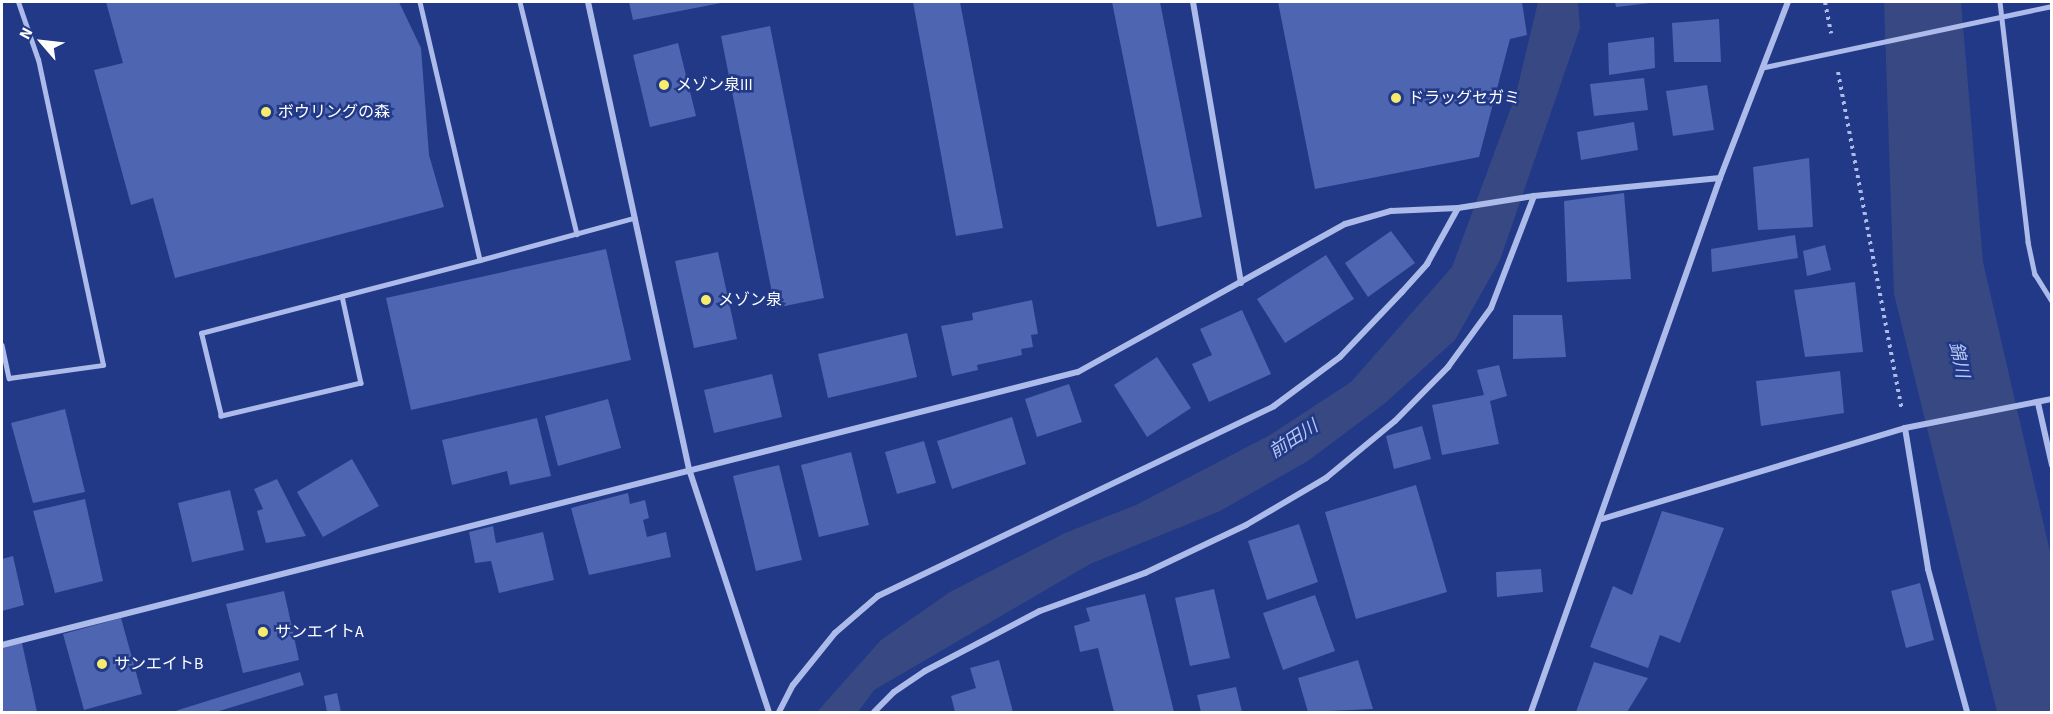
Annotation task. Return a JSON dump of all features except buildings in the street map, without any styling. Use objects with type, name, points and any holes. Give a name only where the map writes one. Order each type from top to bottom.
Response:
[{"type":"street","points":[[588,2],[690,472],[769,712]]},
{"type":"street","points":[[1193,2],[1241,283]]},
{"type":"street","points":[[1532,712],[1602,519],[1720,178],[1765,68],[1788,2]]},
{"type":"street","points":[[2,645],[1078,372],[1345,224],[1391,211],[1458,208],[1534,196],[1720,178]]},
{"type":"street","points":[[874,712],[894,692],[925,670],[1040,611],[1145,573],[1236,530],[1326,478],[1395,422],[1448,367],[1491,308],[1534,196]]},
{"type":"street","points":[[779,712],[793,685],[835,633],[878,596],[1274,406],[1340,357],[1402,292],[1427,264],[1458,208]]},
{"type":"street","points":[[1602,519],[1905,428],[2052,399]]},
{"type":"street","points":[[2038,403],[2052,465]]},
{"type":"street","points":[[1905,428],[1928,569],[1967,712]]},
{"type":"lane","points":[[2,345],[9,378],[102,365],[38,60],[18,2]]},
{"type":"lane","points":[[420,2],[480,260]]},
{"type":"lane","points":[[520,2],[577,234]]},
{"type":"lane","points":[[2000,2],[2028,242],[2035,274],[2052,301]]},
{"type":"lane","points":[[1765,68],[2052,6]]},
{"type":"lane","points":[[342,296],[361,383],[221,416],[201,333],[634,219]]},
{"type":"path","points":[[1825,2],[1905,428]]},
{"type":"water","name":"前田川","points":[[1538,2],[1578,2],[1580,28],[1500,260],[1455,340],[1384,404],[1308,461],[1220,511],[1090,564],[874,690],[858,712],[817,712],[881,640],[950,592],[1065,533],[1136,505],[1270,435],[1351,382],[1452,267],[1516,94]]},
{"type":"water","name":"錦川","points":[[1884,2],[1961,2],[1983,262],[2051,556],[2051,712],[1997,712],[1894,294]]},
{"type":"place","name":"メゾン泉III","points":[[664,85]]},
{"type":"place","name":"ドラッグセガミ","points":[[1396,98]]},
{"type":"place","name":"ボウリングの森","points":[[266,112]]},
{"type":"place","name":"メゾン泉","points":[[706,300]]},
{"type":"place","name":"サンエイトA","points":[[263,632]]},
{"type":"place","name":"サンエイトB","points":[[102,664]]}]
